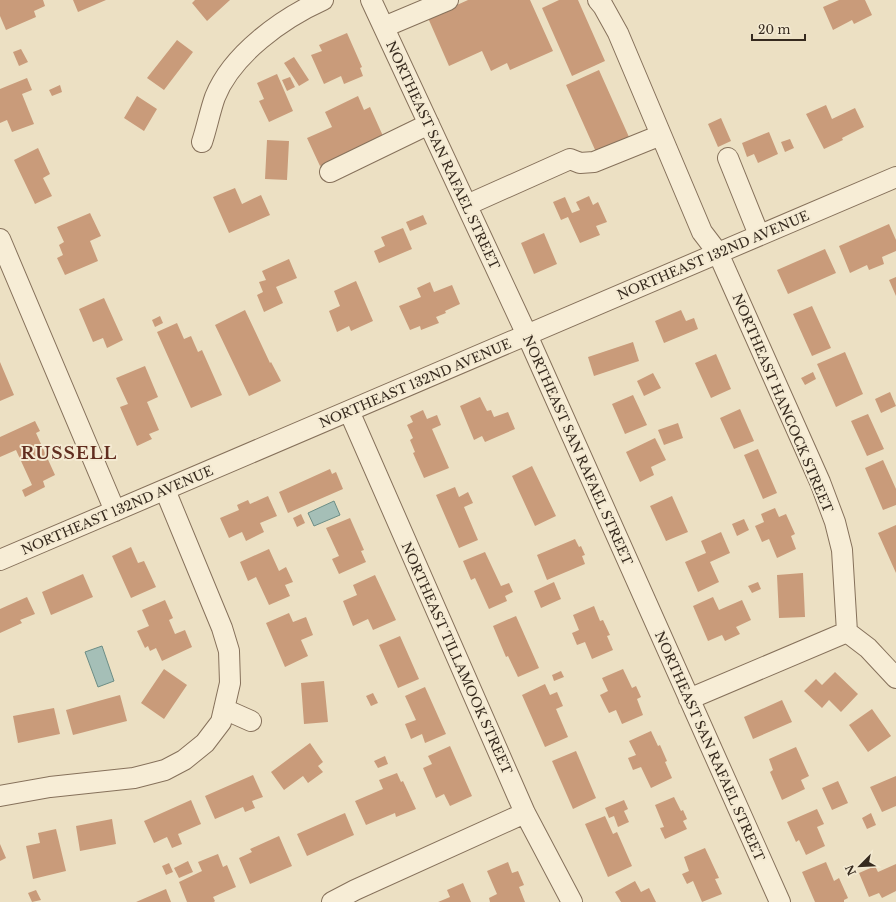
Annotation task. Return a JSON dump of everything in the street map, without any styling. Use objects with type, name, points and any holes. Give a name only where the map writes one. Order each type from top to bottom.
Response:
[{"type":"street","points":[[202,142],[216,97],[225,79],[241,59],[268,32],[287,19],[323,0]]},
{"type":"street","name":"NORTHEAST SAN RAFAEL STREET","points":[[371,0],[527,335],[780,902]]},
{"type":"street","points":[[384,28],[448,0]]},
{"type":"street","name":"NORTHEAST HANCOCK STREET","points":[[598,0],[604,6],[618,33],[702,232],[718,253],[820,482],[835,522],[842,550],[847,632]]},
{"type":"street","points":[[330,172],[430,124]]},
{"type":"street","points":[[467,205],[570,159],[580,163],[594,162],[661,135]]},
{"type":"street","points":[[728,158],[759,235]]},
{"type":"street","name":"NORTHEAST 132ND AVENUE","points":[[0,560],[896,177]]},
{"type":"street","points":[[0,239],[115,511]]},
{"type":"street","name":"NORTHEAST TILLAMOOK STREET","points":[[349,412],[525,813],[572,902]]},
{"type":"street","points":[[0,796],[50,787],[134,778],[165,770],[184,760],[205,743],[221,722],[230,683],[229,651],[222,628],[165,490]]},
{"type":"street","points":[[689,699],[847,632],[868,648],[896,678]]},
{"type":"street","points":[[224,709],[251,721]]},
{"type":"street","points":[[332,902],[355,890],[525,813]]},
{"type":"water","points":[[334,501],[340,515],[314,526],[308,513]]},
{"type":"water","points":[[102,646],[114,681],[98,687],[85,652]]},
{"type":"building","points":[[0,0],[43,0],[45,6],[34,11],[36,17],[6,30],[0,16]]},
{"type":"building","points":[[73,0],[106,0],[78,12]]},
{"type":"building","points":[[195,0],[230,0],[207,21],[192,3]]},
{"type":"building","points":[[468,0],[530,0],[553,51],[510,70],[507,63],[491,71],[482,51],[449,66],[428,18]]},
{"type":"building","points":[[559,0],[578,0],[605,61],[572,76],[542,8]]},
{"type":"building","points":[[839,0],[865,0],[872,15],[854,24],[852,20],[833,30],[823,7]]},
{"type":"building","points":[[347,33],[362,67],[360,68],[363,76],[344,84],[341,76],[324,84],[311,55],[322,51],[319,45]]},
{"type":"building","points":[[177,40],[193,52],[164,90],[147,78]]},
{"type":"building","points":[[21,49],[28,62],[19,66],[13,52]]},
{"type":"building","points":[[294,57],[309,80],[299,86],[284,63]]},
{"type":"building","points":[[599,70],[629,137],[596,152],[566,85]]},
{"type":"building","points":[[277,74],[293,111],[269,122],[259,101],[264,99],[257,83]]},
{"type":"building","points":[[290,77],[295,87],[287,91],[282,80]]},
{"type":"building","points":[[27,78],[32,90],[22,94],[34,124],[12,132],[7,120],[0,123],[0,89]]},
{"type":"building","points":[[60,85],[62,92],[52,96],[49,90]]},
{"type":"building","points":[[137,96],[157,109],[144,131],[124,118]]},
{"type":"building","points":[[358,96],[364,110],[370,107],[383,136],[320,166],[307,138],[332,127],[325,112]]},
{"type":"building","points":[[826,105],[832,119],[855,108],[864,127],[842,138],[843,140],[824,149],[806,114]]},
{"type":"building","points":[[721,118],[731,141],[718,147],[708,124]]},
{"type":"building","points":[[769,132],[778,154],[758,163],[754,154],[747,157],[742,143]]},
{"type":"building","points":[[790,139],[794,148],[785,152],[781,142]]},
{"type":"building","points":[[267,140],[289,141],[287,180],[265,179]]},
{"type":"building","points":[[38,148],[50,174],[43,178],[52,196],[35,204],[14,160]]},
{"type":"building","points":[[235,188],[242,204],[261,195],[270,215],[229,233],[213,197]]},
{"type":"building","points":[[589,196],[593,205],[598,202],[607,222],[596,226],[600,235],[580,243],[568,217],[561,220],[553,202],[565,197],[572,213],[580,210],[576,202]]},
{"type":"building","points":[[90,213],[101,236],[90,241],[98,261],[65,275],[57,258],[63,255],[59,245],[64,242],[57,227]]},
{"type":"building","points":[[423,215],[427,224],[410,231],[406,222]]},
{"type":"building","points":[[889,224],[896,240],[896,251],[882,257],[884,264],[869,270],[867,265],[850,273],[839,246]]},
{"type":"building","points":[[403,228],[412,249],[379,263],[374,251],[385,246],[381,237]]},
{"type":"building","points":[[544,233],[557,264],[534,274],[521,243]]},
{"type":"building","points":[[825,249],[836,273],[788,294],[777,270]]},
{"type":"building","points":[[289,259],[297,278],[276,287],[283,303],[264,312],[257,295],[263,292],[259,282],[266,280],[262,271]]},
{"type":"building","points":[[896,277],[896,296],[889,280]]},
{"type":"building","points":[[356,281],[373,321],[351,331],[349,326],[337,332],[329,311],[340,306],[334,291]]},
{"type":"building","points":[[430,282],[434,292],[452,285],[460,304],[445,311],[446,313],[436,317],[439,323],[421,330],[420,326],[410,330],[399,306],[421,297],[417,288]]},
{"type":"building","points":[[104,298],[123,340],[107,348],[103,338],[93,342],[79,309]]},
{"type":"building","points":[[812,306],[831,348],[812,356],[793,314]]},
{"type":"building","points":[[245,310],[270,363],[271,362],[281,381],[249,396],[215,325]]},
{"type":"building","points":[[681,310],[686,321],[694,318],[698,329],[664,343],[655,321]]},
{"type":"building","points":[[160,316],[163,323],[155,327],[152,320]]},
{"type":"building","points":[[177,323],[184,339],[191,336],[198,352],[202,350],[222,395],[191,408],[157,332]]},
{"type":"building","points":[[633,342],[639,361],[594,376],[588,357]]},
{"type":"building","points":[[845,352],[863,394],[836,407],[817,364]]},
{"type":"building","points":[[716,354],[731,389],[711,398],[695,363]]},
{"type":"building","points":[[0,362],[14,395],[0,401]]},
{"type":"building","points":[[145,366],[158,397],[147,402],[159,430],[149,434],[152,439],[137,446],[120,407],[128,404],[116,378]]},
{"type":"building","points":[[813,372],[816,379],[805,385],[801,378]]},
{"type":"building","points":[[653,373],[661,388],[644,396],[637,381]]},
{"type":"building","points":[[890,392],[896,406],[881,413],[875,399]]},
{"type":"building","points":[[633,395],[647,425],[625,434],[612,404]]},
{"type":"building","points":[[480,397],[487,411],[491,410],[494,417],[508,412],[515,429],[485,442],[482,436],[474,440],[460,406]]},
{"type":"building","points":[[740,409],[754,441],[734,449],[720,418]]},
{"type":"building","points":[[423,410],[427,419],[437,415],[441,425],[432,429],[449,468],[424,478],[413,453],[415,452],[410,440],[413,438],[407,425],[413,422],[410,416]]},
{"type":"building","points":[[868,414],[884,449],[867,456],[851,421]]},
{"type":"building","points":[[35,421],[40,431],[36,433],[55,475],[43,481],[45,487],[25,497],[22,490],[32,485],[16,450],[0,457],[0,437]]},
{"type":"building","points":[[678,423],[683,438],[664,445],[658,430]]},
{"type":"building","points":[[655,438],[666,460],[651,467],[654,475],[640,482],[626,452]]},
{"type":"building","points":[[758,449],[777,493],[763,499],[744,455]]},
{"type":"building","points":[[883,460],[896,489],[896,505],[883,510],[865,468]]},
{"type":"building","points":[[532,466],[556,516],[535,526],[512,476]]},
{"type":"building","points":[[330,469],[332,474],[336,472],[343,489],[288,513],[279,492]]},
{"type":"building","points":[[455,487],[459,497],[468,492],[473,503],[464,507],[478,540],[459,548],[436,495]]},
{"type":"building","points":[[268,496],[277,516],[260,523],[264,532],[246,541],[242,532],[229,538],[220,518],[239,510],[237,505],[248,500],[250,504]]},
{"type":"building","points":[[672,496],[688,532],[666,541],[650,506]]},
{"type":"building","points":[[775,508],[779,517],[786,514],[795,534],[791,536],[796,549],[777,558],[769,539],[762,542],[755,526],[764,522],[761,514]]},
{"type":"building","points":[[301,514],[305,523],[297,527],[293,518]]},
{"type":"building","points":[[350,518],[364,550],[361,551],[366,562],[339,574],[332,559],[339,556],[326,528]]},
{"type":"building","points":[[744,519],[749,530],[737,536],[732,524]]},
{"type":"building","points":[[896,525],[896,573],[878,533]]},
{"type":"building","points":[[721,532],[730,553],[710,562],[719,582],[698,592],[685,562],[706,553],[701,541]]},
{"type":"building","points":[[575,539],[579,547],[581,546],[585,555],[582,556],[585,564],[547,580],[537,555]]},
{"type":"building","points":[[131,547],[138,563],[144,561],[156,587],[131,598],[112,556]]},
{"type":"building","points":[[269,549],[279,571],[286,567],[293,582],[285,585],[290,596],[269,605],[256,577],[248,581],[240,562]]},
{"type":"building","points":[[485,552],[501,586],[509,583],[513,592],[505,596],[507,601],[489,609],[475,578],[471,580],[463,561]]},
{"type":"building","points":[[803,573],[805,617],[779,618],[777,575]]},
{"type":"building","points":[[83,574],[93,597],[51,615],[42,592]]},
{"type":"building","points":[[375,575],[396,620],[373,630],[368,619],[353,626],[343,601],[357,595],[353,585]]},
{"type":"building","points":[[554,582],[561,599],[541,608],[534,591]]},
{"type":"building","points":[[758,582],[761,589],[752,593],[748,586]]},
{"type":"building","points":[[27,597],[35,614],[20,620],[22,623],[0,633],[0,609]]},
{"type":"building","points":[[713,597],[719,610],[742,600],[751,620],[736,627],[740,634],[725,641],[722,635],[708,641],[693,606]]},
{"type":"building","points":[[165,600],[173,618],[169,620],[175,634],[185,630],[192,647],[162,661],[156,648],[150,651],[148,646],[145,648],[137,631],[149,626],[142,610]]},
{"type":"building","points":[[594,606],[600,621],[603,620],[610,635],[607,636],[613,650],[592,659],[585,642],[577,645],[572,633],[579,630],[573,615]]},
{"type":"building","points":[[289,613],[293,622],[306,617],[313,635],[301,640],[308,656],[285,667],[266,623]]},
{"type":"building","points":[[516,616],[539,668],[518,677],[508,656],[506,657],[493,626]]},
{"type":"building","points":[[400,636],[419,679],[398,688],[379,645]]},
{"type":"building","points":[[164,669],[187,685],[164,719],[141,703]]},
{"type":"building","points":[[623,669],[632,688],[636,686],[641,697],[637,699],[643,715],[622,724],[616,710],[609,713],[600,695],[608,691],[602,678]]},
{"type":"building","points":[[561,671],[564,677],[554,681],[552,675]]},
{"type":"building","points":[[835,672],[858,694],[841,712],[829,700],[822,708],[804,691],[816,679],[822,685]]},
{"type":"building","points":[[324,681],[328,722],[304,724],[301,683]]},
{"type":"building","points":[[545,684],[550,695],[557,692],[563,706],[556,709],[568,737],[545,747],[522,695]]},
{"type":"building","points":[[425,687],[446,734],[425,743],[422,734],[411,739],[405,724],[416,720],[405,696]]},
{"type":"building","points":[[373,693],[378,703],[371,706],[366,696]]},
{"type":"building","points":[[120,695],[127,721],[73,735],[66,710]]},
{"type":"building","points":[[782,700],[792,722],[753,739],[744,717]]},
{"type":"building","points":[[54,708],[60,734],[18,743],[13,716]]},
{"type":"building","points":[[872,709],[891,736],[868,752],[849,725]]},
{"type":"building","points":[[651,731],[658,746],[660,745],[672,778],[651,788],[641,767],[633,770],[628,758],[636,755],[629,741]]},
{"type":"building","points":[[310,743],[323,762],[318,766],[323,772],[308,783],[303,776],[284,790],[271,772]]},
{"type":"building","points":[[450,746],[472,796],[450,806],[444,794],[436,798],[423,768],[432,764],[428,756]]},
{"type":"building","points":[[796,747],[809,776],[801,780],[805,789],[782,800],[770,772],[773,770],[769,759]]},
{"type":"building","points":[[576,751],[596,798],[573,809],[552,761]]},
{"type":"building","points":[[385,756],[388,764],[378,768],[374,761]]},
{"type":"building","points":[[397,773],[401,782],[403,781],[416,809],[396,817],[395,813],[366,825],[355,801],[383,789],[379,780]]},
{"type":"building","points":[[253,775],[263,797],[252,801],[255,808],[245,812],[243,807],[215,819],[205,796]]},
{"type":"building","points":[[896,776],[896,806],[882,812],[870,787]]},
{"type":"building","points":[[838,781],[848,803],[832,810],[822,788]]},
{"type":"building","points":[[674,797],[687,819],[683,821],[687,829],[665,839],[660,828],[664,827],[655,805]]},
{"type":"building","points":[[191,800],[201,824],[178,834],[182,844],[172,848],[167,837],[154,843],[144,821]]},
{"type":"building","points":[[624,800],[628,809],[624,811],[629,822],[618,827],[614,816],[609,818],[605,808]]},
{"type":"building","points":[[817,809],[824,824],[817,827],[825,846],[806,855],[799,840],[796,842],[787,822]]},
{"type":"building","points":[[345,813],[354,835],[307,856],[297,834]]},
{"type":"building","points":[[871,813],[876,825],[867,829],[862,818]]},
{"type":"building","points":[[605,816],[613,834],[617,832],[632,866],[608,877],[585,824]]},
{"type":"building","points":[[112,819],[116,844],[80,851],[76,826]]},
{"type":"building","points":[[56,829],[66,871],[33,879],[26,846],[40,843],[38,833]]},
{"type":"building","points":[[279,836],[292,866],[250,884],[239,858],[252,852],[250,849]]},
{"type":"building","points":[[0,844],[6,858],[0,861]]},
{"type":"building","points":[[705,848],[719,878],[715,879],[722,894],[702,902],[693,881],[687,884],[682,874],[689,871],[684,857]]},
{"type":"building","points":[[218,854],[223,867],[227,865],[236,887],[213,897],[214,902],[187,902],[179,882],[202,871],[198,862]]},
{"type":"building","points":[[188,861],[193,872],[179,878],[174,868]]},
{"type":"building","points":[[508,862],[512,873],[518,871],[524,885],[519,887],[525,902],[490,902],[489,898],[497,894],[487,871]]},
{"type":"building","points":[[826,862],[834,881],[839,878],[848,898],[844,900],[844,902],[815,902],[802,872]]},
{"type":"building","points":[[169,863],[173,872],[166,875],[162,866]]},
{"type":"building","points":[[896,864],[896,891],[882,898],[879,893],[869,897],[859,873],[875,866],[878,872]]},
{"type":"building","points":[[635,881],[641,892],[649,888],[656,902],[621,902],[615,892]]},
{"type":"building","points":[[463,883],[471,902],[438,902],[450,897],[447,890]]},
{"type":"building","points":[[166,889],[171,902],[136,902]]},
{"type":"building","points":[[36,890],[41,900],[32,902],[28,893]]},
{"type":"district","name":"RUSSELL","points":[[69,453]]}]
